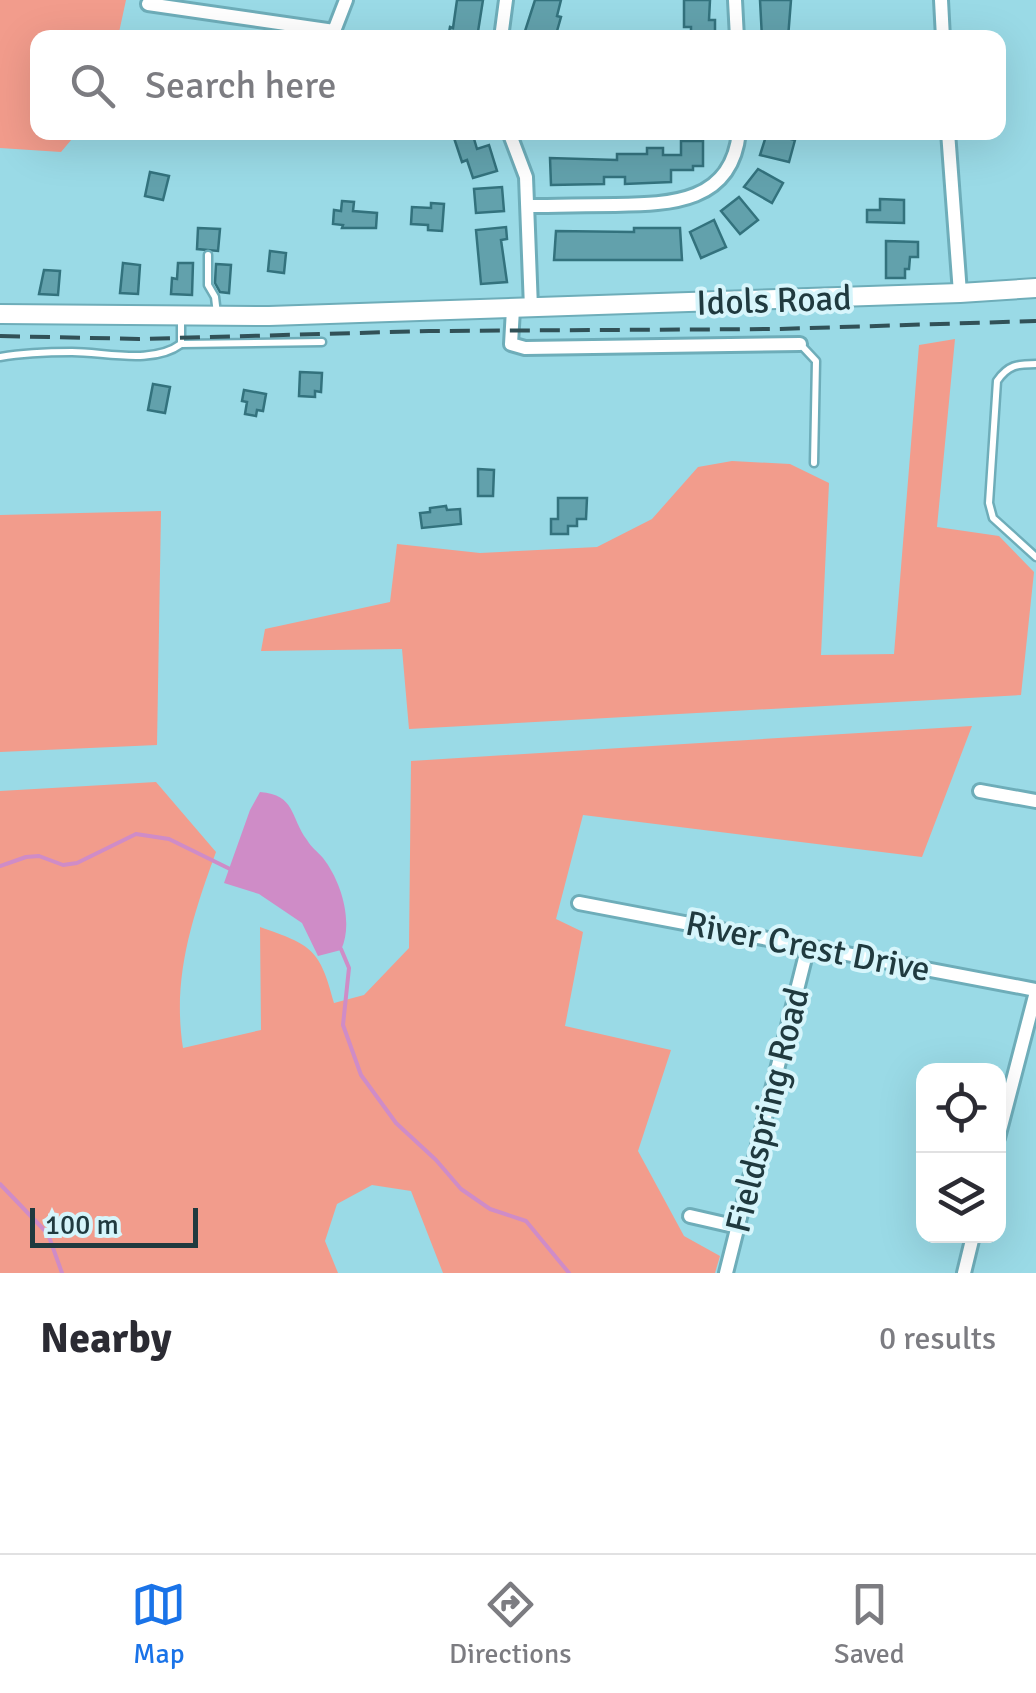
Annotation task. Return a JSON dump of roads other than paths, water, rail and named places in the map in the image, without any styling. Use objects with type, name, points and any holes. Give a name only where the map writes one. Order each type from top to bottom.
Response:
[{"type":"street","points":[[335,30],[346,0]]},
{"type":"street","points":[[502,30],[506,0]]},
{"type":"street","points":[[736,0],[736,30]]},
{"type":"street","points":[[941,0],[943,30]]},
{"type":"street","points":[[148,4],[321,30]]},
{"type":"street","points":[[513,140],[519,152],[529,206],[522,308]]},
{"type":"street","points":[[529,206],[685,200],[701,193],[726,172],[737,140]]},
{"type":"street","points":[[949,140],[960,294]]},
{"type":"street","name":"Idols Road","points":[[0,314],[217,316],[960,294],[1036,288]]},
{"type":"street","name":"Idols Road","points":[[522,308],[511,344],[525,348],[800,344]]},
{"type":"street","points":[[980,791],[1036,801]]},
{"type":"street","name":"River Crest Drive","points":[[579,903],[1036,991]]},
{"type":"street","name":"Fieldspring Road","points":[[726,1273],[808,946]]},
{"type":"street","points":[[1006,1107],[1036,991]]},
{"type":"street","points":[[690,1216],[738,1227]]},
{"type":"street","points":[[964,1273],[971,1243]]},
{"type":"lane","points":[[208,256],[208,285],[215,297],[217,316]]},
{"type":"lane","points":[[181,316],[181,344]]},
{"type":"lane","points":[[0,357],[68,352],[148,355],[181,344],[322,342]]},
{"type":"lane","points":[[800,344],[816,361],[814,463]]},
{"type":"lane","points":[[1036,364],[1017,364],[998,381],[989,503],[993,518],[1036,556]]},
{"type":"waterway","points":[[0,866],[39,856],[63,865],[77,863],[136,834],[169,839],[232,870]]},
{"type":"waterway","points":[[341,949],[349,968],[343,1025],[361,1075],[396,1123],[461,1189],[490,1209],[526,1221],[569,1273]]},
{"type":"waterway","points":[[0,1184],[48,1234],[62,1273]]},
{"type":"railway","points":[[0,336],[139,339],[1036,321]]}]
